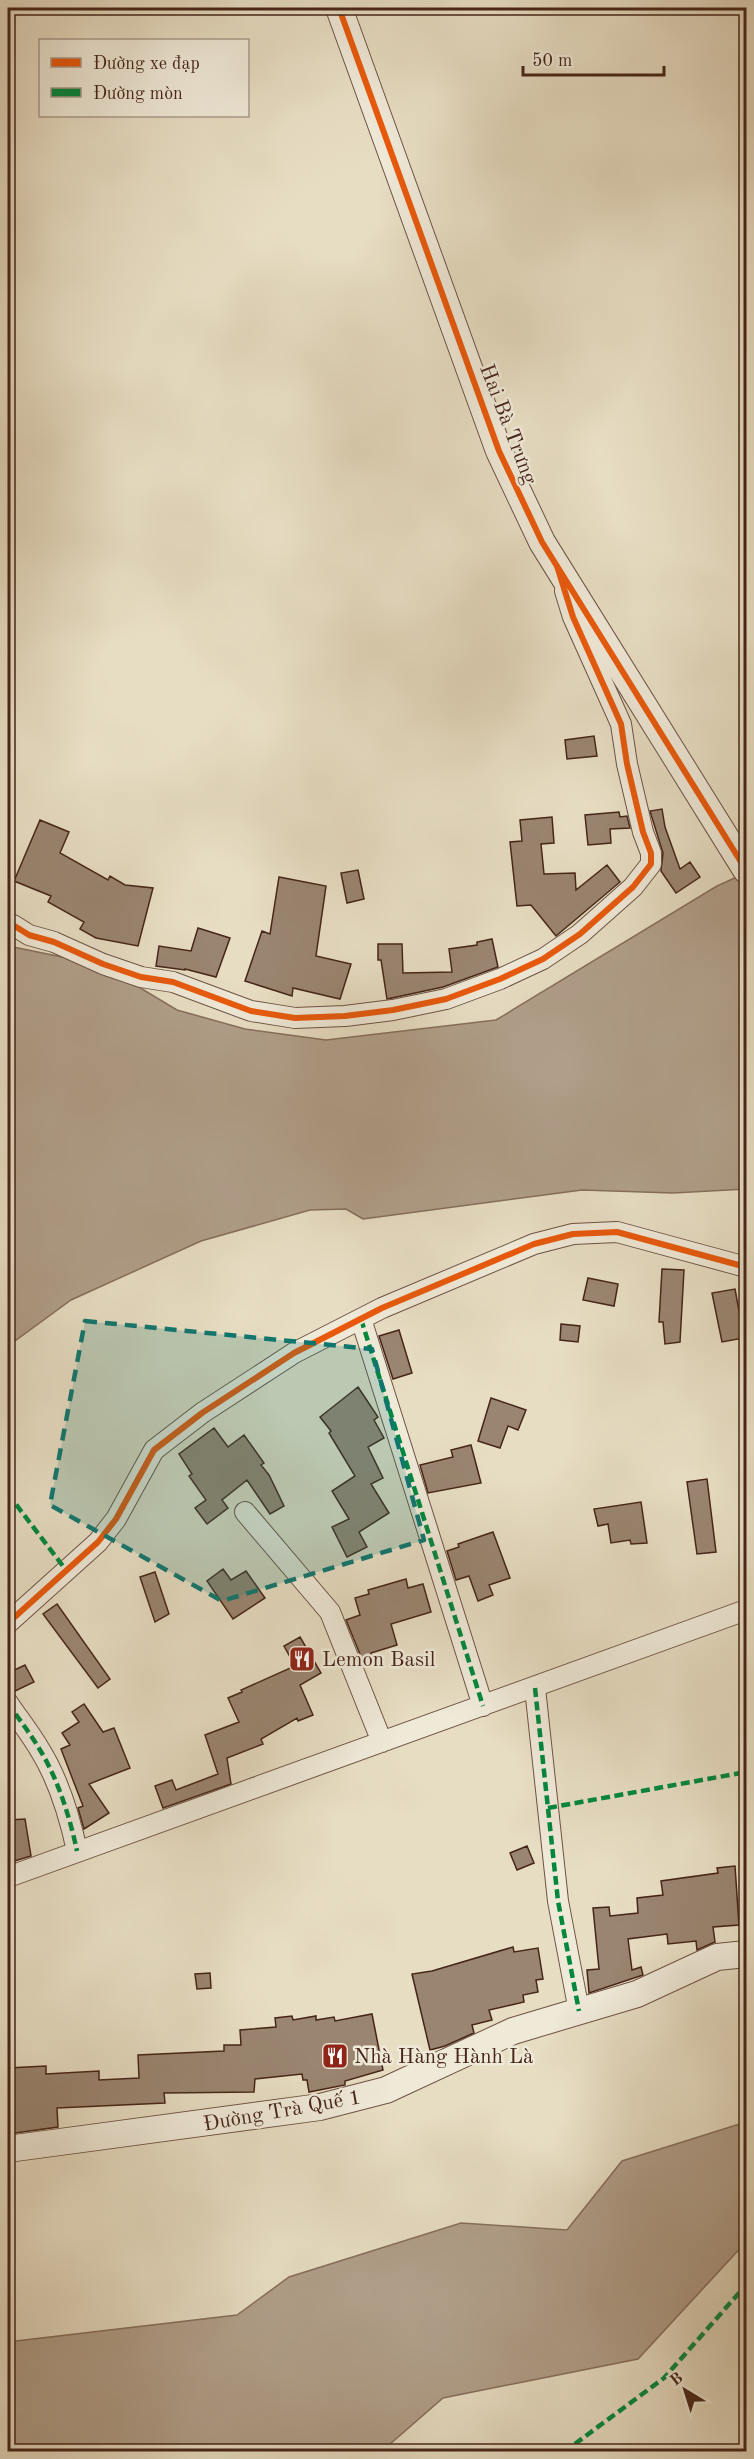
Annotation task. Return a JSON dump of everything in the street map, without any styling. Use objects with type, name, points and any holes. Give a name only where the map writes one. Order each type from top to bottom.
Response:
[{"type":"street","name":"Hai Bà Trưng","points":[[339,8],[499,452],[524,507],[557,566],[747,870]]},
{"type":"street","points":[[8,925],[13,925],[29,935],[54,942],[103,964],[141,977],[173,982],[251,1011],[295,1018],[345,1016],[393,1010],[446,999],[500,979],[543,959],[580,934],[633,887],[651,864],[651,853],[643,832],[627,764],[621,724],[573,617],[557,566]]},
{"type":"street","points":[[8,1623],[98,1542],[116,1519],[154,1450],[202,1413],[294,1353],[382,1308],[534,1244],[573,1234],[617,1232],[747,1267]]},
{"type":"street","points":[[361,1319],[483,1706]]},
{"type":"street","points":[[245,1512],[320,1597],[330,1612],[382,1742]]},
{"type":"street","points":[[8,1876],[747,1610]]},
{"type":"street","points":[[535,1688],[558,1901],[579,2012]]},
{"type":"street","points":[[8,1703],[45,1759],[73,1833],[76,1851]]},
{"type":"street","name":"Đường Trà Quế 1","points":[[8,2149],[320,2107],[386,2090],[513,2031],[637,1994],[717,1958],[747,1954]]},
{"type":"highlighted area","points":[[85,1321],[372,1349],[424,1540],[222,1601],[50,1505]]},
{"type":"shaded area","points":[[746,873],[746,1189],[673,1193],[582,1190],[363,1219],[346,1209],[310,1210],[201,1241],[71,1300],[8,1346],[8,946],[72,959],[117,974],[177,1010],[245,1029],[326,1040],[496,1020],[717,886]]},
{"type":"shaded area","points":[[746,2122],[746,2242],[638,2359],[443,2398],[382,2451],[8,2451],[8,2342],[237,2315],[289,2277],[461,2223],[567,2230],[622,2161]]},
{"type":"building","points":[[594,736],[597,756],[567,759],[565,740]]},
{"type":"building","points":[[662,809],[665,827],[680,869],[690,862],[700,877],[676,893],[661,871],[663,853],[650,811]]},
{"type":"building","points":[[619,812],[620,817],[627,816],[630,828],[610,829],[611,843],[588,845],[585,815]]},
{"type":"building","points":[[552,817],[554,843],[541,844],[544,874],[575,873],[576,890],[607,865],[620,882],[556,936],[531,905],[517,906],[510,842],[522,841],[520,820]]},
{"type":"building","points":[[40,820],[69,832],[60,853],[108,880],[110,876],[125,885],[153,888],[138,946],[96,938],[80,929],[84,922],[48,902],[51,896],[14,881]]},
{"type":"building","points":[[358,870],[364,899],[347,903],[341,873]]},
{"type":"building","points":[[279,877],[326,886],[316,956],[351,964],[340,999],[293,988],[292,996],[245,981],[262,931],[270,934]]},
{"type":"building","points":[[198,928],[230,938],[216,977],[185,969],[156,966],[159,946],[191,951]]},
{"type":"building","points":[[492,939],[498,967],[443,987],[387,999],[381,960],[378,960],[378,944],[402,944],[403,973],[452,972],[449,949],[477,945],[477,942]]},
{"type":"building","points":[[662,1269],[684,1270],[680,1342],[665,1344],[663,1322],[659,1322]]},
{"type":"building","points":[[588,1278],[618,1284],[614,1306],[583,1300]]},
{"type":"building","points":[[735,1289],[744,1338],[722,1342],[712,1293]]},
{"type":"building","points":[[561,1324],[580,1326],[578,1342],[560,1340]]},
{"type":"building","points":[[399,1330],[412,1373],[393,1379],[379,1336]]},
{"type":"building","points":[[358,1387],[378,1417],[374,1420],[384,1438],[368,1447],[383,1478],[371,1484],[389,1513],[359,1532],[367,1547],[347,1557],[332,1527],[349,1519],[332,1491],[355,1476],[329,1433],[331,1431],[320,1417]]},
{"type":"building","points":[[491,1398],[526,1410],[518,1430],[508,1426],[500,1448],[478,1441]]},
{"type":"building","points":[[214,1428],[228,1447],[244,1435],[264,1463],[261,1465],[269,1475],[284,1506],[270,1514],[247,1480],[222,1500],[228,1508],[207,1524],[195,1508],[206,1500],[189,1476],[192,1474],[179,1454]]},
{"type":"building","points":[[471,1445],[481,1483],[428,1493],[420,1465],[453,1457],[451,1450]]},
{"type":"building","points":[[707,1479],[716,1552],[697,1554],[687,1482]]},
{"type":"building","points":[[641,1502],[647,1543],[631,1544],[630,1540],[611,1543],[608,1524],[598,1526],[594,1509]]},
{"type":"building","points":[[493,1532],[510,1578],[489,1585],[493,1595],[478,1601],[469,1576],[456,1580],[447,1551],[459,1547],[458,1544]]},
{"type":"building","points":[[223,1569],[231,1580],[246,1571],[265,1598],[233,1619],[207,1581]]},
{"type":"building","points":[[155,1572],[169,1614],[155,1622],[140,1577]]},
{"type":"building","points":[[406,1579],[408,1588],[423,1584],[431,1612],[391,1624],[397,1645],[371,1653],[372,1655],[362,1659],[346,1620],[360,1615],[355,1598],[369,1594],[368,1590]]},
{"type":"building","points":[[57,1604],[110,1679],[98,1688],[43,1614]]},
{"type":"building","points":[[300,1637],[321,1673],[300,1685],[313,1715],[298,1721],[297,1718],[261,1739],[263,1744],[227,1758],[231,1784],[163,1808],[155,1786],[172,1780],[176,1790],[218,1774],[205,1735],[239,1722],[228,1698],[295,1666],[284,1646]]},
{"type":"building","points":[[25,1665],[34,1682],[13,1692],[8,1691],[8,1673]]},
{"type":"building","points":[[84,1704],[103,1732],[114,1728],[130,1768],[89,1784],[109,1813],[84,1829],[78,1808],[83,1806],[61,1749],[70,1745],[62,1733],[79,1722],[72,1712]]},
{"type":"building","points":[[25,1819],[31,1856],[8,1863],[8,1820]]},
{"type":"building","points":[[527,1846],[534,1863],[517,1870],[510,1853]]},
{"type":"building","points":[[735,1866],[739,1925],[713,1927],[715,1942],[697,1950],[696,1941],[668,1944],[667,1934],[628,1939],[632,1970],[641,1967],[643,1975],[589,1993],[587,1970],[599,1969],[593,1908],[609,1907],[610,1916],[638,1913],[637,1898],[663,1895],[661,1881],[718,1873],[717,1868]]},
{"type":"building","points":[[513,1947],[514,1952],[538,1948],[543,1979],[536,1980],[538,1992],[523,1995],[524,2002],[489,2010],[492,2020],[472,2025],[474,2033],[430,2050],[412,1974],[432,1971]]},
{"type":"building","points":[[210,1973],[211,1988],[197,1989],[195,1974]]},
{"type":"building","points":[[372,2014],[383,2070],[345,2081],[345,2085],[309,2092],[307,2080],[303,2080],[302,2074],[255,2079],[254,2092],[164,2093],[165,2103],[57,2108],[58,2127],[8,2134],[8,2068],[46,2066],[46,2074],[99,2071],[99,2080],[139,2078],[138,2055],[224,2051],[224,2045],[241,2045],[240,2030],[276,2027],[275,2018],[292,2016],[293,2020],[316,2016],[316,2020],[334,2017],[335,2021]]},
{"type":"marked path","points":[[361,1319],[483,1706]]},
{"type":"marked path","points":[[8,1494],[66,1570]]},
{"type":"marked path","points":[[535,1688],[558,1901],[579,2011]]},
{"type":"marked path","points":[[8,1703],[36,1744],[52,1773],[67,1812],[77,1851]]},
{"type":"marked path","points":[[548,1808],[746,1772]]},
{"type":"marked path","points":[[564,2452],[664,2378],[746,2285]]},
{"type":"cycle path","points":[[339,8],[499,451],[542,542],[746,870]]},
{"type":"cycle path","points":[[8,925],[13,925],[29,935],[54,942],[103,964],[141,977],[173,982],[251,1011],[295,1018],[345,1016],[393,1010],[446,999],[500,979],[543,959],[580,934],[633,887],[651,864],[651,853],[643,832],[627,764],[621,724],[573,617],[557,566]]},
{"type":"cycle path","points":[[8,1623],[98,1542],[116,1519],[154,1450],[202,1413],[294,1353],[382,1308],[534,1244],[573,1234],[617,1232],[746,1267]]},
{"type":"place","name":"Lemon Basil","points":[[302,1659]]},
{"type":"place","name":"Nhà Hàng Hành Là","points":[[335,2056]]}]
